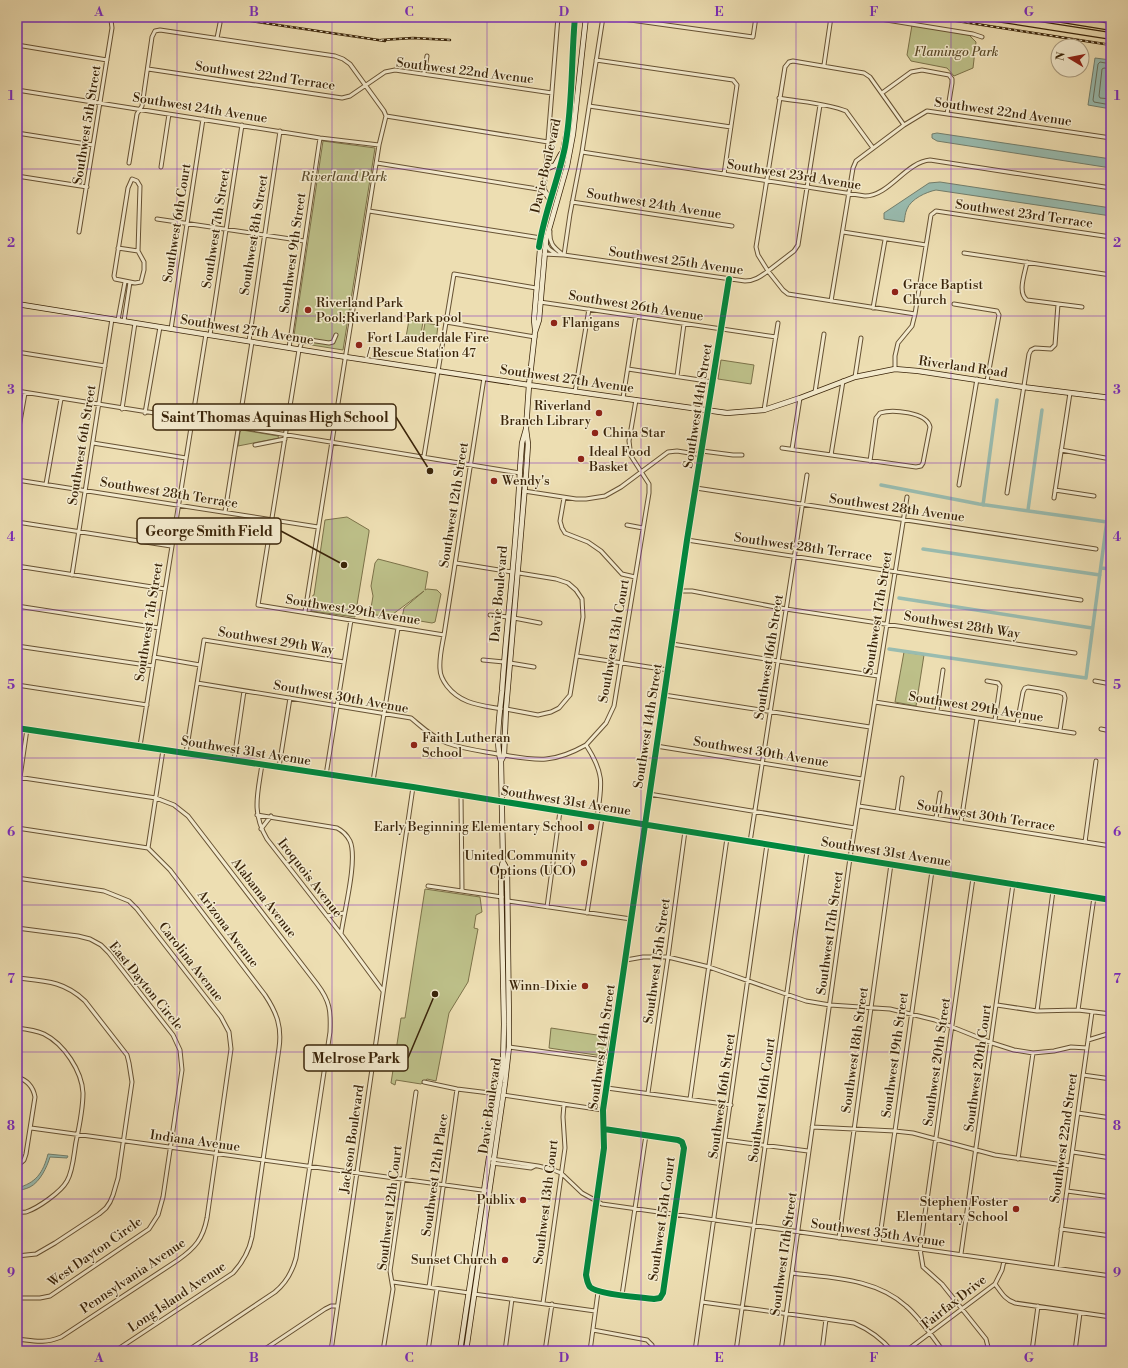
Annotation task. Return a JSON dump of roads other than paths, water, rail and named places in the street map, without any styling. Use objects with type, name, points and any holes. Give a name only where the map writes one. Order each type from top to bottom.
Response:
[{"type":"highway","points":[[989,17],[1111,36]]},
{"type":"highway","points":[[1049,17],[1111,27]]},
{"type":"highway","points":[[1073,17],[1111,23]]},
{"type":"highway","points":[[1102,17],[1111,18]]},
{"type":"main road","name":"Davie Boulevard","points":[[535,334],[534,320],[536,288],[541,238],[564,148],[571,102],[575,17]]},
{"type":"main road","name":"Davie Boulevard","points":[[501,1095],[504,1024],[501,761],[498,754],[500,709],[522,444],[526,429],[535,334],[539,320],[544,254],[572,141],[586,17]]},
{"type":"main road","points":[[546,169],[556,164],[564,148]]},
{"type":"main road","points":[[544,190],[550,200]]},
{"type":"main road","points":[[543,226],[546,244]]},
{"type":"main road","points":[[541,238],[544,262]]},
{"type":"main road","name":"Southwest 27th Avenue","points":[[17,304],[299,350],[708,411],[727,413],[764,410],[815,392]]},
{"type":"main road","name":"Riverland Road","points":[[815,392],[855,377],[895,369],[1111,398]]},
{"type":"main road","name":"Davie Boulevard","points":[[501,761],[504,755],[504,731],[528,444],[526,429]]},
{"type":"main road","points":[[520,473],[524,477],[524,491]]},
{"type":"main road","points":[[510,600],[511,614],[514,618]]},
{"type":"main road","points":[[500,709],[503,712],[504,731]]},
{"type":"main road","name":"Southwest 31st Avenue","points":[[17,728],[461,794],[1111,900]]},
{"type":"main road","name":"Davie Boulevard","points":[[466,1351],[472,1306],[471,1278],[509,1047],[507,868],[503,862]]},
{"type":"main road","points":[[504,1024],[506,1042],[509,1047]]},
{"type":"main road","name":"Davie Boulevard","points":[[460,1351],[472,1294],[486,1191]]},
{"type":"street","points":[[377,163],[544,190],[558,17]]},
{"type":"street","points":[[551,221],[550,242],[554,248],[564,255],[572,202],[582,152],[602,17]]},
{"type":"street","points":[[609,17],[753,37],[756,17]]},
{"type":"street","points":[[824,66],[831,17]]},
{"type":"street","points":[[868,17],[974,34],[982,37]]},
{"type":"street","name":"Southwest 5th Street","points":[[79,232],[112,28],[110,18]]},
{"type":"street","points":[[217,38],[220,22]]},
{"type":"street","points":[[129,163],[137,114],[142,106],[152,36],[155,31],[160,30],[335,56],[343,59],[350,64],[366,85],[386,116],[379,145],[305,612]]},
{"type":"street","points":[[17,45],[107,60]]},
{"type":"street","points":[[424,73],[427,56]]},
{"type":"street","points":[[596,60],[733,80],[736,82],[738,85],[724,174]]},
{"type":"street","points":[[904,125],[870,77],[864,73],[793,61],[789,62],[785,68],[779,98],[756,247],[758,255],[768,271],[788,294],[915,314]]},
{"type":"street","name":"Southwest 22nd Terrace","points":[[148,69],[342,98],[350,96],[366,85]]},
{"type":"street","name":"Southwest 22nd Avenue","points":[[366,85],[385,72],[395,70],[552,92]]},
{"type":"street","points":[[882,93],[911,72],[922,70],[949,75],[952,79],[952,83],[947,114]]},
{"type":"street","name":"Southwest 24th Avenue","points":[[17,90],[320,138],[379,145]]},
{"type":"street","points":[[779,98],[846,111],[873,148],[856,161],[853,168],[831,301]]},
{"type":"street","points":[[768,271],[794,251],[798,245],[820,105]]},
{"type":"street","points":[[589,106],[731,127]]},
{"type":"street","name":"Southwest 22nd Avenue","points":[[873,148],[904,125],[927,111],[1111,138]]},
{"type":"street","points":[[161,168],[169,114]]},
{"type":"street","points":[[386,116],[548,142]]},
{"type":"street","name":"Southwest 6th Court","points":[[171,329],[203,119]]},
{"type":"street","name":"Southwest 7th Street","points":[[140,746],[171,546],[226,230],[242,125]]},
{"type":"street","name":"Southwest 8th Street","points":[[225,512],[239,427],[264,236],[280,131]]},
{"type":"street","points":[[17,133],[93,145]]},
{"type":"street","name":"Southwest 9th Street","points":[[289,348],[320,138]]},
{"type":"street","name":"Southwest 23rd Avenue","points":[[582,152],[865,196],[876,195],[916,165],[930,160],[1111,188]]},
{"type":"street","points":[[17,176],[87,187]]},
{"type":"street","points":[[132,179],[136,180],[140,186],[138,251],[144,262],[141,282],[125,282],[115,279],[114,276],[118,248],[128,185],[132,179]]},
{"type":"street","name":"Southwest 24th Avenue","points":[[572,202],[732,226]]},
{"type":"street","points":[[369,211],[541,238]]},
{"type":"street","name":"Southwest 23rd Terrace","points":[[926,245],[931,215],[936,211],[1111,237]]},
{"type":"street","points":[[157,219],[304,241]]},
{"type":"street","points":[[843,232],[885,240],[926,245],[915,314],[912,326],[898,343],[895,356],[895,369]]},
{"type":"street","points":[[873,308],[885,240]]},
{"type":"street","points":[[546,244],[549,249],[558,255]]},
{"type":"street","points":[[118,248],[138,251]]},
{"type":"street","name":"Southwest 25th Avenue","points":[[544,254],[564,255],[745,282],[759,278],[768,271]]},
{"type":"street","points":[[964,254],[1111,275]]},
{"type":"street","points":[[1027,262],[1022,292],[1027,300],[1082,307]]},
{"type":"street","points":[[424,456],[454,274],[536,288]]},
{"type":"street","name":"Southwest 14th Street","points":[[598,1292],[590,1286],[586,1275],[604,1148],[603,1110],[687,540],[729,279]]},
{"type":"street","points":[[118,320],[125,282]]},
{"type":"street","points":[[124,321],[130,282]]},
{"type":"street","name":"Southwest 26th Avenue","points":[[540,302],[776,337]]},
{"type":"street","points":[[954,304],[998,312],[999,315],[987,381]]},
{"type":"street","points":[[1007,493],[1029,354],[1031,350],[1036,348],[1051,349],[1054,345],[1056,340],[1058,304]]},
{"type":"street","points":[[575,392],[589,309]]},
{"type":"street","points":[[623,398],[636,316]]},
{"type":"street","name":"Southwest 6th Street","points":[[72,575],[112,319]]},
{"type":"street","points":[[446,322],[535,334]]},
{"type":"street","points":[[122,408],[135,323]]},
{"type":"street","points":[[764,410],[778,323]]},
{"type":"street","points":[[677,376],[684,324]]},
{"type":"street","points":[[145,413],[160,327]]},
{"type":"street","points":[[815,392],[824,334]]},
{"type":"street","points":[[272,519],[299,350],[303,339],[307,338],[330,343],[333,342],[336,335]]},
{"type":"street","points":[[855,377],[861,338]]},
{"type":"street","points":[[17,352],[104,366]]},
{"type":"street","points":[[628,369],[713,382]]},
{"type":"street","name":"Southwest 12th Street","points":[[484,378],[444,635],[440,670],[444,682],[452,692],[463,700],[474,704],[500,709]]},
{"type":"street","points":[[959,485],[977,379]]},
{"type":"street","points":[[832,455],[843,381]]},
{"type":"street","points":[[17,391],[145,413],[192,419]]},
{"type":"street","points":[[17,439],[25,393]]},
{"type":"street","points":[[1054,498],[1070,393]]},
{"type":"street","points":[[792,449],[800,398]]},
{"type":"street","points":[[46,484],[62,399]]},
{"type":"street","name":"Southwest 13th Court","points":[[586,745],[606,723],[614,706],[649,493],[648,484],[631,456],[630,449],[636,400]]},
{"type":"street","points":[[782,448],[916,467],[921,466],[923,463],[930,427],[929,424],[925,419],[904,412],[886,411],[880,413],[876,418],[870,460]]},
{"type":"street","points":[[239,427],[424,456],[520,473]]},
{"type":"street","points":[[255,445],[284,439]]},
{"type":"street","points":[[93,443],[186,458]]},
{"type":"street","points":[[1061,450],[1111,459]]},
{"type":"street","points":[[524,491],[564,498],[586,499],[604,496],[621,487],[668,452],[677,451],[742,455]]},
{"type":"street","name":"Southwest 16th Street","points":[[750,842],[807,475]]},
{"type":"street","name":"Southwest 28th Terrace","points":[[17,480],[318,527]]},
{"type":"street","name":"Southwest 28th Avenue","points":[[696,488],[1096,549]]},
{"type":"street","points":[[1055,490],[1094,496]]},
{"type":"street","name":"Southwest 17th Street","points":[[781,1351],[850,858],[907,497]]},
{"type":"street","points":[[564,498],[560,521],[565,533],[588,542],[601,551],[622,574],[635,577]]},
{"type":"street","name":"Southwest 29th Avenue","points":[[272,519],[258,605],[444,635]]},
{"type":"street","points":[[17,522],[171,546]]},
{"type":"street","points":[[627,525],[643,528]]},
{"type":"street","name":"Southwest 28th Terrace","points":[[687,540],[1081,600]]},
{"type":"street","points":[[456,563],[512,572]]},
{"type":"street","points":[[17,581],[18,566],[165,589]]},
{"type":"street","points":[[506,709],[538,715],[551,712],[559,708],[570,695],[583,617],[582,599],[576,590],[568,583],[556,578],[518,573]]},
{"type":"street","name":"Southwest 28th Way","points":[[680,591],[692,591],[786,609],[1075,653]]},
{"type":"street","points":[[17,606],[159,628]]},
{"type":"street","points":[[490,615],[508,617]]},
{"type":"street","points":[[514,618],[540,623]]},
{"type":"street","points":[[326,775],[351,620]]},
{"type":"street","points":[[373,781],[398,628]]},
{"type":"street","name":"Southwest 29th Way","points":[[200,665],[204,640],[344,662]]},
{"type":"street","points":[[672,644],[878,676]]},
{"type":"street","points":[[17,646],[153,666]]},
{"type":"street","points":[[577,656],[668,670]]},
{"type":"street","points":[[154,657],[200,665],[186,753]]},
{"type":"street","points":[[483,660],[504,662]]},
{"type":"street","points":[[510,663],[534,668]]},
{"type":"street","points":[[937,711],[943,670]]},
{"type":"street","points":[[987,681],[998,683],[1000,686],[995,720]]},
{"type":"street","points":[[1095,682],[1111,684]]},
{"type":"street","name":"Southwest 30th Avenue","points":[[197,683],[411,718],[431,734],[446,742],[462,748],[498,754]]},
{"type":"street","points":[[17,685],[147,705]]},
{"type":"street","points":[[1017,724],[1023,692],[1025,688],[1028,687],[1064,694],[1065,698],[1060,730]]},
{"type":"street","points":[[234,760],[244,690]]},
{"type":"street","points":[[664,695],[870,727]]},
{"type":"street","points":[[279,767],[290,698]]},
{"type":"street","name":"Southwest 29th Avenue","points":[[875,702],[1074,733]]},
{"type":"street","points":[[961,822],[977,718]]},
{"type":"street","points":[[17,798],[18,778],[27,729]]},
{"type":"street","points":[[1102,729],[1111,731]]},
{"type":"street","points":[[504,755],[543,760],[571,754],[586,745],[595,759],[601,775],[599,817],[587,913]]},
{"type":"street","name":"Southwest 30th Avenue","points":[[656,746],[862,779]]},
{"type":"street","points":[[17,828],[148,848],[163,750]]},
{"type":"street","points":[[1085,842],[1096,762]]},
{"type":"street","name":"Iroquois Avenue","points":[[262,764],[256,805],[261,829],[267,839],[383,991]]},
{"type":"street","name":"Alabama Avenue","points":[[18,778],[156,798],[174,805],[188,816],[327,998],[331,1012],[330,1032],[296,1258],[291,1274],[282,1286],[268,1297],[187,1351]]},
{"type":"street","points":[[896,812],[902,778]]},
{"type":"street","name":"Jackson Boulevard","points":[[331,1351],[413,787]]},
{"type":"street","points":[[936,818],[940,793]]},
{"type":"street","points":[[461,794],[462,891]]},
{"type":"street","points":[[649,794],[855,828]]},
{"type":"street","name":"Southwest 30th Terrace","points":[[858,806],[1111,846]]},
{"type":"street","points":[[547,907],[560,811]]},
{"type":"street","points":[[257,814],[337,828],[344,832],[348,837],[351,842],[353,860],[341,934]]},
{"type":"street","points":[[261,829],[272,816]]},
{"type":"street","name":"Southwest 15th Street","points":[[648,1093],[685,831]]},
{"type":"street","points":[[690,1099],[727,838]]},
{"type":"street","name":"Southwest 16th Street","points":[[695,1351],[767,844]]},
{"type":"street","name":"Arizona Avenue","points":[[148,848],[170,870],[277,1013],[281,1036],[262,1161]]},
{"type":"street","name":"Southwest 16th Court","points":[[736,1351],[741,1307],[755,1225],[807,851]]},
{"type":"street","name":"Southwest 18th Street","points":[[839,1238],[891,864]]},
{"type":"street","name":"Southwest 19th Street","points":[[879,1243],[932,871]]},
{"type":"street","name":"Carolina Avenue","points":[[17,878],[104,891],[129,901],[137,909],[221,1017],[229,1032],[231,1049],[216,1154]]},
{"type":"street","name":"Southwest 20th Street","points":[[920,1249],[973,878]]},
{"type":"street","name":"Southwest 20th Court","points":[[961,1254],[992,1043],[1013,884]]},
{"type":"street","points":[[428,886],[502,897]]},
{"type":"street","points":[[1037,1011],[1054,891]]},
{"type":"street","points":[[1078,1010],[1094,897]]},
{"type":"street","points":[[508,901],[631,919]]},
{"type":"street","points":[[327,916],[344,913]]},
{"type":"street","name":"East Dayton Circle","points":[[17,928],[78,936],[90,939],[101,945],[109,953],[173,1035],[180,1050],[182,1070],[170,1148]]},
{"type":"street","points":[[626,960],[643,957],[668,957],[709,967],[806,1001],[830,1005],[890,1009],[911,1014],[952,1026],[992,1043],[1014,1050],[1033,1053],[1054,1051],[1071,1047],[1087,1048]]},
{"type":"street","points":[[17,978],[57,984],[71,989],[85,1001],[126,1055],[132,1082],[116,1186],[106,1208],[55,1243],[36,1254],[17,1256]]},
{"type":"street","points":[[997,1005],[1037,1011],[1078,1010],[1111,1014]]},
{"type":"street","name":"Southwest 22nd Street","points":[[1056,1268],[1092,1012]]},
{"type":"street","points":[[17,1028],[33,1030],[43,1034],[55,1042],[72,1062],[78,1073],[83,1094],[78,1135],[67,1180],[57,1192],[43,1203],[26,1212],[17,1212]]},
{"type":"street","points":[[1088,1040],[1111,1033]]},
{"type":"street","points":[[509,1047],[611,1061]]},
{"type":"street","points":[[1018,1159],[1033,1053]]},
{"type":"street","points":[[1083,1075],[1111,1079]]},
{"type":"street","points":[[17,1077],[25,1080],[33,1090],[34,1104],[26,1154],[24,1160],[17,1166]]},
{"type":"street","points":[[424,1082],[457,1089],[603,1110]]},
{"type":"street","points":[[607,1088],[730,1105]]},
{"type":"street","name":"Southwest 12th Place","points":[[429,1287],[457,1089]]},
{"type":"street","name":"Southwest 12th Court","points":[[383,1351],[393,1289],[390,1271],[416,1092]]},
{"type":"street","name":"Southwest 13th Court","points":[[543,1303],[565,1148],[563,1117],[564,1104]]},
{"type":"street","points":[[1078,1113],[1111,1118]]},
{"type":"street","points":[[812,1127],[895,1130],[936,1138],[995,1155],[1070,1166]]},
{"type":"street","name":"Indiana Avenue","points":[[31,1128],[357,1173]]},
{"type":"street","points":[[590,1351],[598,1292],[622,1295],[646,1135],[604,1129]]},
{"type":"street","name":"Southwest 15th Court","points":[[622,1295],[654,1299],[660,1298],[663,1293],[684,1148],[682,1142],[678,1140],[646,1135]]},
{"type":"street","points":[[725,1140],[808,1151]]},
{"type":"street","name":"West Dayton Circle","points":[[17,1298],[40,1298],[50,1296],[149,1229],[158,1215],[163,1197],[170,1148]]},
{"type":"street","points":[[1072,1152],[1111,1158]]},
{"type":"street","name":"Pennsylvania Avenue","points":[[17,1339],[49,1342],[61,1337],[193,1249],[201,1238],[205,1226],[216,1154]]},
{"type":"street","name":"Long Island Avenue","points":[[115,1351],[233,1273],[239,1266],[248,1253],[250,1246],[262,1161]]},
{"type":"street","name":"Southwest 35th Avenue","points":[[491,1161],[551,1168],[561,1173],[582,1193],[602,1204],[635,1210],[755,1225],[1111,1276]]},
{"type":"street","points":[[357,1173],[486,1191]]},
{"type":"street","points":[[1067,1190],[1111,1197]]},
{"type":"street","points":[[1061,1229],[1111,1236]]},
{"type":"street","points":[[920,1249],[923,1267],[942,1284],[986,1339],[989,1351]]},
{"type":"street","name":"Fairfax Drive","points":[[906,1351],[995,1284],[1002,1270],[1004,1261]]},
{"type":"street","points":[[792,1273],[854,1281],[873,1287],[890,1295],[906,1306],[930,1333],[943,1351]]},
{"type":"street","points":[[393,1282],[595,1311]]},
{"type":"street","points":[[995,1284],[1009,1301],[1111,1317]]},
{"type":"street","points":[[428,1351],[437,1288]]},
{"type":"street","points":[[505,1351],[512,1299]]},
{"type":"street","points":[[702,1302],[854,1323],[870,1330],[892,1351]]},
{"type":"street","points":[[545,1351],[552,1304]]},
{"type":"street","points":[[262,1351],[325,1309],[331,1306],[338,1306]]},
{"type":"street","points":[[1032,1351],[1038,1306]]},
{"type":"street","points":[[1075,1351],[1080,1313]]},
{"type":"street","points":[[822,1351],[826,1318]]},
{"type":"street","points":[[593,1330],[647,1340],[652,1345],[653,1351]]},
{"type":"water","points":[[1095,58],[1111,60],[1111,109],[1088,105]]},
{"type":"water","points":[[937,133],[1111,159],[1111,168],[937,141],[932,138],[932,134]]},
{"type":"water","points":[[940,182],[1111,208],[1111,216],[936,190],[923,194],[909,205],[904,222],[884,219],[884,213],[929,183]]},
{"type":"water","points":[[48,1154],[68,1156],[67,1158],[50,1157],[45,1170],[37,1182],[30,1187],[17,1191],[17,1188],[24,1186],[38,1176],[44,1167]]},
{"type":"waterway","points":[[983,505],[997,400]]},
{"type":"waterway","points":[[1028,510],[1042,410]]},
{"type":"waterway","points":[[881,485],[979,504],[1107,522]]},
{"type":"waterway","points":[[889,649],[1086,678],[1111,490]]},
{"type":"waterway","points":[[923,549],[1100,575]]},
{"type":"waterway","points":[[1101,568],[1111,569]]},
{"type":"waterway","points":[[899,598],[1092,628]]},
{"type":"railway","points":[[237,17],[251,21],[385,41]]},
{"type":"railway","points":[[931,17],[1111,45]]},
{"type":"railway","points":[[381,40],[413,38],[450,40]]},
{"type":"place","name":"Grace Baptist Church","points":[[895,292]]},
{"type":"place","name":"Riverland Park Pool;Riverland Park pool","points":[[308,310]]},
{"type":"place","name":"Flanigans","points":[[554,323]]},
{"type":"place","name":"Fort Lauderdale Fire / Rescue Station 47","points":[[359,345]]},
{"type":"place","name":"Riverland Branch Library","points":[[599,413]]},
{"type":"place","name":"China Star","points":[[595,433]]},
{"type":"place","name":"Ideal Food Basket","points":[[581,459]]},
{"type":"place","name":"Saint Thomas Aquinas High School","points":[[430,471]]},
{"type":"place","name":"Wendy's","points":[[494,481]]},
{"type":"place","name":"George Smith Field","points":[[344,565]]},
{"type":"place","name":"Faith Lutheran School","points":[[414,745]]},
{"type":"place","name":"Early Beginning Elementary School","points":[[591,827]]},
{"type":"place","name":"United Community Options (UCO)","points":[[584,863]]},
{"type":"place","name":"Winn-Dixie","points":[[585,986]]},
{"type":"place","name":"Melrose Park","points":[[435,994]]},
{"type":"place","name":"Publix","points":[[523,1200]]},
{"type":"place","name":"Stephen Foster Elementary School","points":[[1016,1209]]},
{"type":"place","name":"Sunset Church","points":[[505,1260]]},
{"type":"park label","name":"Flamingo Park","points":[[956,52]]},
{"type":"park label","name":"Riverland Park","points":[[344,177]]}]
